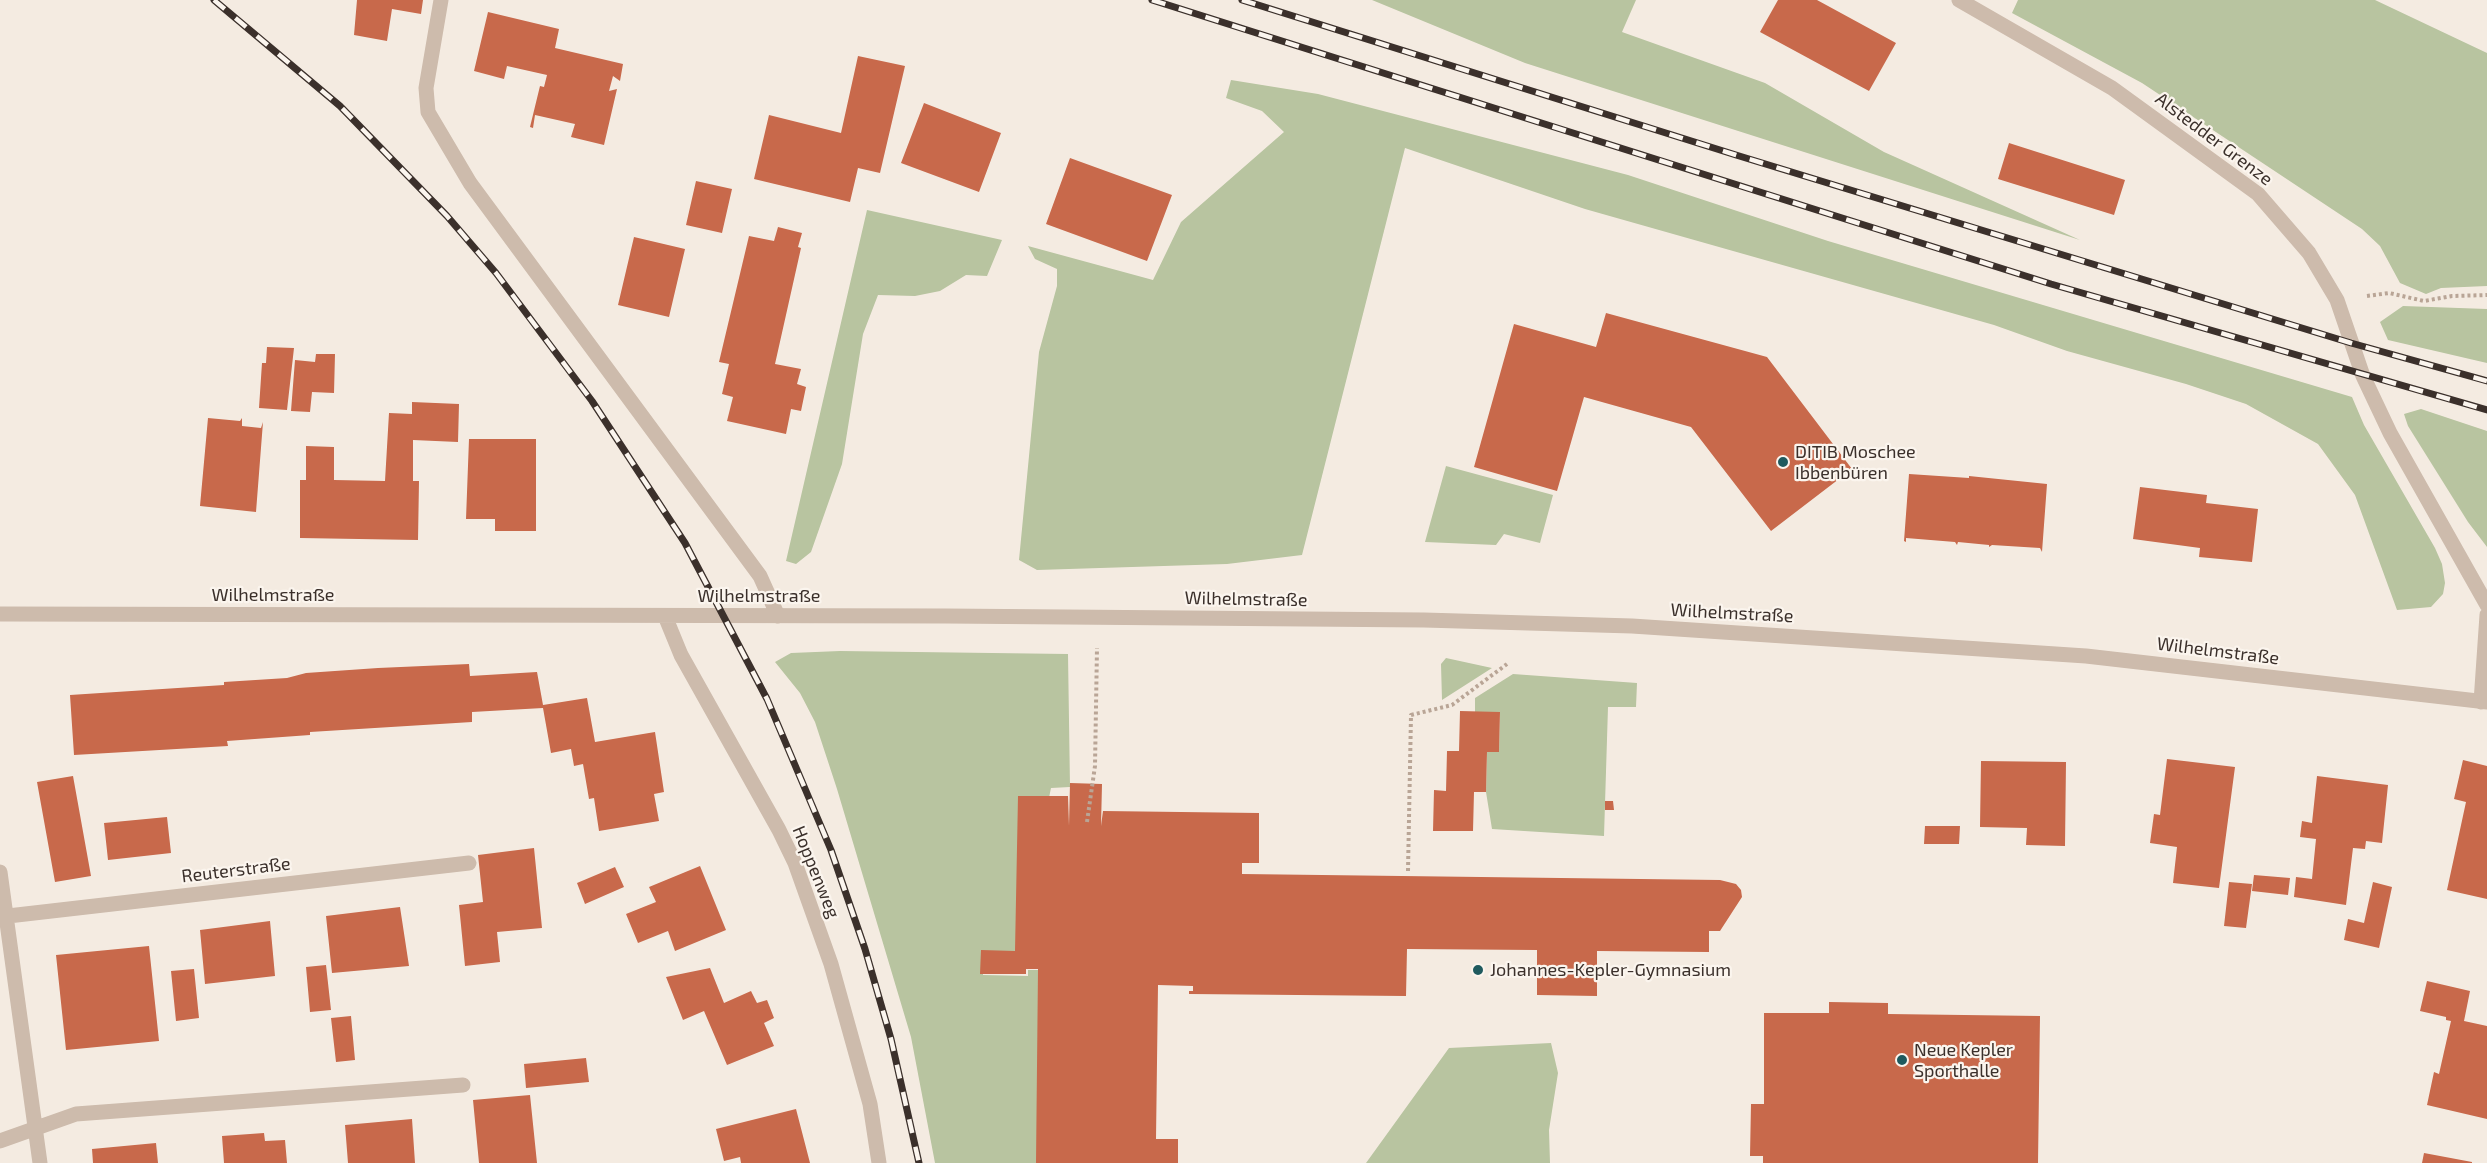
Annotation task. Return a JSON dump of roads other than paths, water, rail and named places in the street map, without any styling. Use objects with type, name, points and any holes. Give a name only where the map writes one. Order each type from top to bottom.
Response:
[{"type":"street","points":[[441,0],[426,88],[428,112],[470,183],[760,576],[777,616]]},
{"type":"street","name":"Alstedder Grenze","points":[[1959,0],[2112,88],[2258,194],[2309,253],[2337,300],[2363,376],[2390,433],[2487,604]]},
{"type":"street","name":"Wilhelmstraße","points":[[0,614],[1097,617],[1562,624],[1880,641],[2086,656],[2484,702]]},
{"type":"street","points":[[2484,702],[2487,615]]},
{"type":"street","name":"Hoppenweg","points":[[665,616],[681,655],[779,830],[795,863],[831,964],[867,1093],[879,1163]]},
{"type":"street","name":"Reuterstraße","points":[[4,915],[469,863]]},
{"type":"street","points":[[0,872],[39,1163]]},
{"type":"street","points":[[0,1141],[76,1114],[463,1084]]},
{"type":"railway","points":[[214,0],[340,106],[447,216],[496,273],[592,401],[685,543],[767,699],[831,850],[865,949],[891,1039],[919,1163]]},
{"type":"railway","points":[[1152,0],[2051,284],[2487,410]]},
{"type":"railway","points":[[1242,0],[1736,155],[2351,343],[2487,381]]},
{"type":"place","name":"DITIB Moschee Ibbenbüren","points":[[1783,462]]},
{"type":"place","name":"Johannes-Kepler-Gymnasium","points":[[1478,970]]},
{"type":"place","name":"Neue Kepler Sporthalle","points":[[1902,1060]]}]
